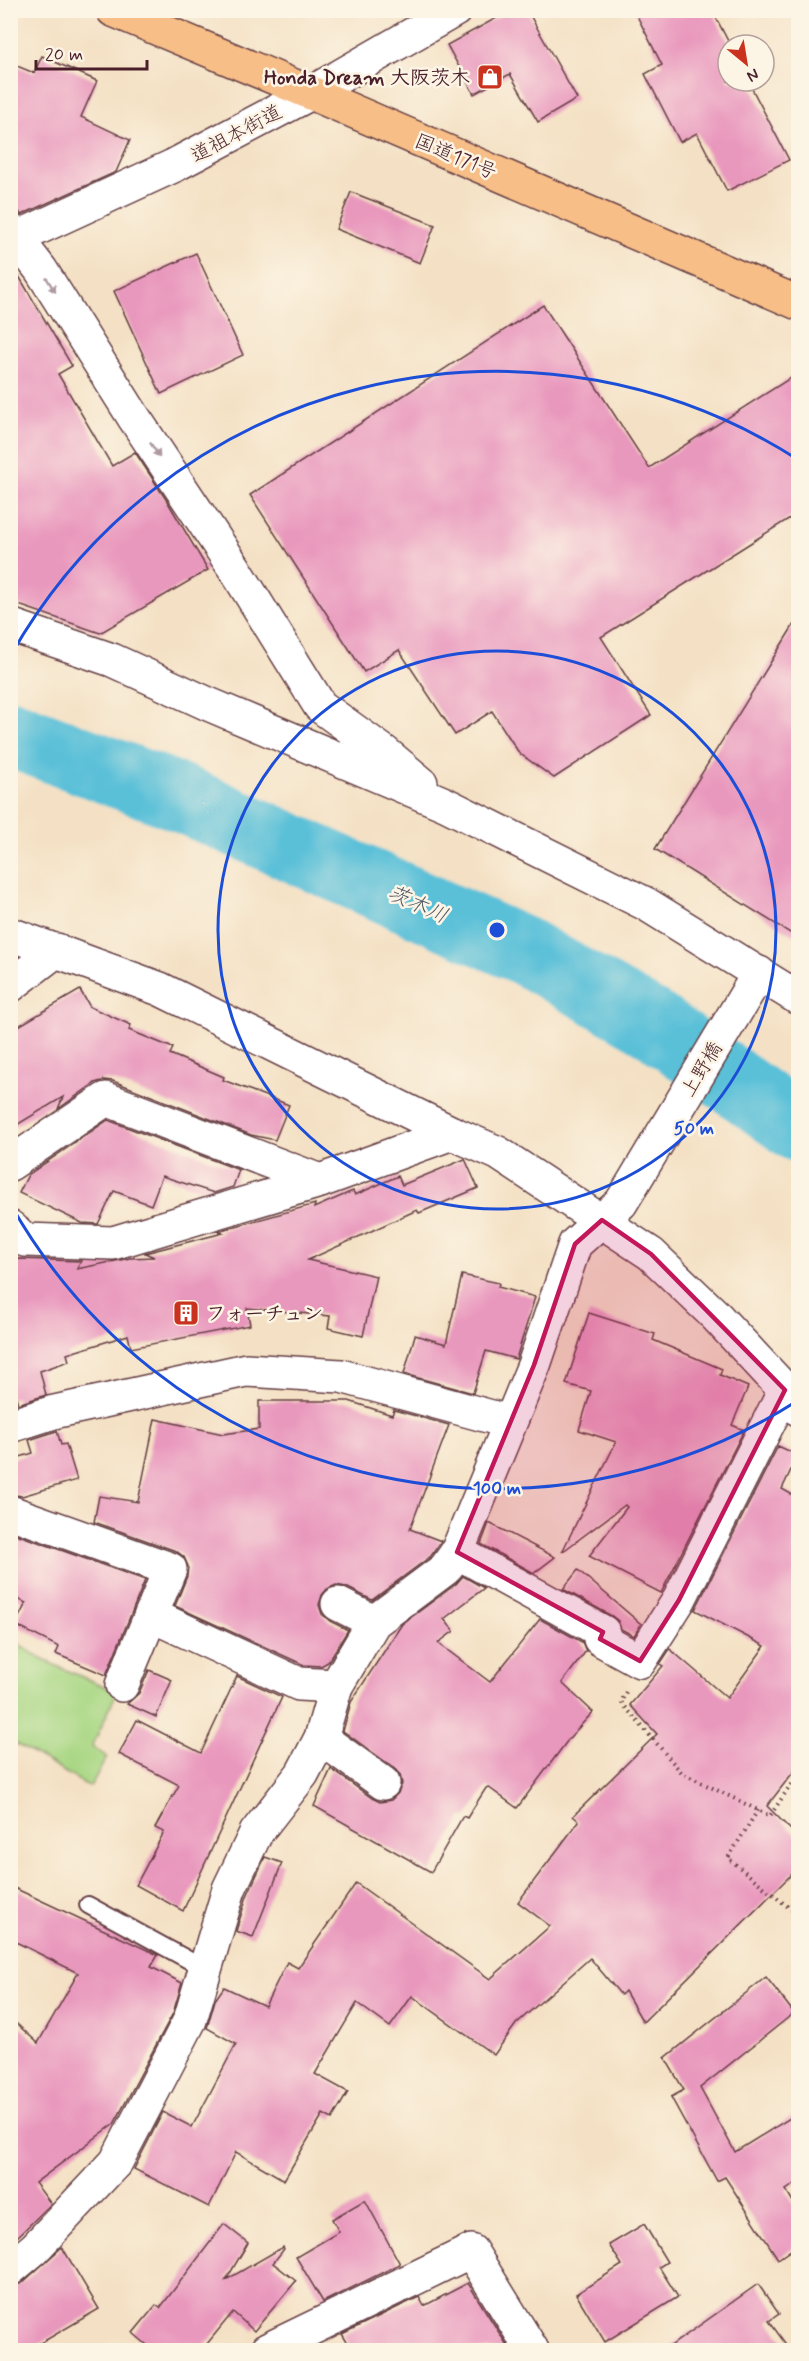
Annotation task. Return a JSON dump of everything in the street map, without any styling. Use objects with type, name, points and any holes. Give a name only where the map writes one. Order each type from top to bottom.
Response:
[{"type":"highway","name":"国道171号","points":[[113,10],[798,303]]},
{"type":"street","name":"道祖本街道","points":[[12,236],[173,166],[311,93],[455,10]]},
{"type":"street","points":[[12,236],[41,270],[133,417],[234,568],[320,706],[384,752],[445,804]]},
{"type":"street","points":[[10,625],[112,660],[206,703],[445,804],[646,904],[752,985],[798,998]]},
{"type":"street","points":[[10,934],[160,989],[452,1133],[498,1153],[611,1211],[651,1254],[715,1315],[792,1399],[679,1600],[640,1661],[600,1639],[603,1632],[457,1552]]},
{"type":"street","points":[[10,986],[57,950]]},
{"type":"street","name":"上野橋","points":[[374,1622],[445,1569],[457,1552],[534,1365],[575,1244],[611,1211],[752,985]]},
{"type":"street","points":[[10,1164],[106,1099],[320,1181]]},
{"type":"street","points":[[10,1227],[25,1240],[113,1243],[320,1181],[452,1133]]},
{"type":"street","points":[[10,1426],[54,1412],[246,1370],[340,1376],[510,1422]]},
{"type":"street","points":[[10,1512],[170,1569],[122,1685]]},
{"type":"street","points":[[10,2269],[36,2248],[116,2162],[189,2020],[229,1889],[256,1833],[302,1774],[321,1738],[336,1686],[374,1622],[338,1604]]},
{"type":"street","points":[[151,1615],[299,1684],[336,1686]]},
{"type":"street","points":[[321,1738],[383,1783]]},
{"type":"street","points":[[285,2347],[471,2251],[532,2350]]},
{"type":"lane","points":[[88,1905],[205,1969]]},
{"type":"path","points":[[640,1661],[621,1702],[682,1773],[770,1816],[798,1774]]},
{"type":"path","points":[[758,1810],[728,1858],[798,1916]]},
{"type":"highlighted area","points":[[602,1220],[651,1254],[785,1390],[679,1600],[640,1661],[600,1639],[603,1632],[457,1552],[534,1365],[575,1244]]},
{"type":"green space","points":[[10,1638],[43,1660],[117,1692],[92,1747],[107,1757],[90,1787],[11,1741]]},
{"type":"building","points":[[511,10],[527,10],[577,99],[538,122],[510,74],[474,94],[447,45]]},
{"type":"building","points":[[634,10],[712,10],[724,33],[716,33],[716,93],[754,93],[789,160],[727,191],[697,133],[680,142],[645,74],[662,65]]},
{"type":"building","points":[[42,56],[97,81],[81,117],[130,140],[116,172],[21,215],[10,194],[10,63],[34,73]]},
{"type":"building","points":[[351,192],[435,225],[420,263],[336,229]]},
{"type":"building","points":[[196,253],[243,355],[161,394],[114,291]]},
{"type":"building","points":[[10,261],[72,366],[58,374],[112,466],[135,452],[208,570],[100,633],[10,602]]},
{"type":"building","points":[[543,305],[649,468],[798,373],[798,513],[601,637],[651,715],[554,778],[519,753],[492,711],[455,735],[399,650],[364,672],[250,495]]},
{"type":"building","points":[[798,618],[798,938],[655,849]]},
{"type":"building","points":[[80,990],[90,1007],[131,1025],[129,1030],[173,1048],[170,1054],[224,1077],[223,1080],[289,1105],[275,1140],[251,1135],[113,1081],[104,1080],[95,1083],[58,1109],[63,1097],[10,1129],[10,1031]]},
{"type":"building","points":[[108,1120],[239,1170],[233,1187],[214,1193],[162,1176],[151,1205],[114,1191],[98,1224],[82,1223],[19,1193],[28,1175]]},
{"type":"building","points":[[465,1159],[478,1188],[419,1213],[417,1210],[308,1260],[376,1276],[363,1336],[328,1328],[330,1316],[247,1308],[250,1325],[131,1348],[128,1335],[67,1354],[69,1361],[40,1371],[46,1395],[18,1404],[16,1397],[10,1399],[10,1269],[17,1269],[17,1259],[81,1261],[77,1269],[130,1258],[154,1257],[145,1253],[223,1233],[218,1231],[315,1204],[314,1208],[353,1191],[355,1195],[398,1176],[402,1185]]},
{"type":"building","points":[[462,1275],[499,1283],[498,1287],[535,1297],[516,1359],[486,1351],[473,1393],[404,1374],[415,1335],[446,1344]]},
{"type":"building","points":[[589,1313],[655,1334],[653,1340],[722,1369],[720,1375],[748,1387],[732,1425],[744,1430],[661,1593],[589,1556],[627,1507],[625,1505],[562,1552],[616,1442],[579,1430],[591,1391],[566,1384]]},
{"type":"building","points":[[259,1401],[349,1401],[392,1415],[394,1410],[449,1425],[410,1529],[441,1541],[440,1543],[431,1556],[372,1600],[346,1587],[336,1585],[327,1589],[319,1605],[322,1614],[348,1630],[328,1662],[321,1666],[304,1665],[175,1606],[187,1576],[188,1566],[184,1557],[176,1551],[94,1522],[99,1496],[138,1502],[155,1419],[223,1434],[259,1429]]},
{"type":"building","points":[[57,1431],[61,1445],[66,1444],[77,1480],[22,1496],[10,1494],[10,1460],[33,1453],[29,1440]]},
{"type":"building","points":[[778,1446],[798,1455],[782,1489],[798,1498],[798,1766],[767,1806],[798,1837],[798,1868],[643,2022],[625,1991],[621,1995],[590,1958],[516,2024],[494,2055],[412,1996],[390,2027],[357,2003],[315,2074],[348,2092],[332,2119],[323,2114],[284,2180],[236,2152],[209,2207],[134,2169],[163,2112],[192,2127],[236,2044],[207,2028],[215,2000],[224,1987],[265,2006],[287,1962],[298,1968],[356,1883],[490,1979],[550,1926],[518,1902],[579,1821],[573,1816],[657,1734],[630,1705],[663,1666],[660,1664],[670,1649],[727,1698],[765,1646],[695,1610]]},
{"type":"building","points":[[489,1523],[555,1557],[534,1573],[481,1544]]},
{"type":"building","points":[[10,1532],[145,1580],[106,1675],[56,1654],[59,1647],[15,1625],[26,1603],[10,1595]]},
{"type":"building","points":[[578,1570],[641,1624],[634,1636],[621,1629],[618,1621],[612,1616],[563,1589]]},
{"type":"building","points":[[463,1576],[484,1588],[444,1619],[454,1631],[438,1643],[490,1682],[540,1619],[582,1642],[586,1651],[562,1683],[593,1712],[571,1736],[517,1808],[488,1787],[486,1788],[467,1818],[463,1816],[431,1872],[314,1806],[331,1769],[380,1802],[391,1800],[398,1793],[402,1784],[400,1775],[394,1768],[343,1731],[351,1702],[402,1624],[456,1584]]},
{"type":"building","points":[[149,1670],[172,1680],[156,1717],[127,1704],[139,1693]]},
{"type":"building","points":[[237,1676],[282,1697],[183,1911],[136,1885],[164,1832],[155,1828],[179,1785],[119,1754],[137,1720],[201,1753]]},
{"type":"building","points":[[265,1857],[282,1863],[253,1937],[236,1931],[247,1896]]},
{"type":"building","points":[[10,1886],[158,1955],[151,1967],[182,1983],[173,2013],[114,2124],[35,2183],[51,2204],[10,2244],[10,2018],[38,2043],[78,1973],[10,1939]]},
{"type":"building","points":[[766,1977],[794,2013],[700,2088],[735,2152],[798,2113],[798,2182],[786,2190],[798,2210],[798,2245],[778,2259],[725,2177],[717,2181],[671,2097],[684,2090],[665,2058]]},
{"type":"building","points":[[365,2200],[400,2264],[323,2302],[296,2257],[339,2232],[332,2219]]},
{"type":"building","points":[[224,2224],[248,2243],[226,2280],[283,2247],[284,2249],[273,2263],[296,2281],[254,2331],[233,2312],[202,2350],[153,2350],[133,2333],[156,2305],[160,2308]]},
{"type":"building","points":[[644,2224],[667,2262],[659,2267],[678,2297],[605,2342],[576,2294],[622,2265],[609,2245]]},
{"type":"building","points":[[62,2247],[99,2309],[29,2350],[10,2350],[10,2287],[22,2283]]},
{"type":"building","points":[[468,2283],[510,2350],[352,2350],[342,2334],[419,2297],[424,2306]]},
{"type":"building","points":[[758,2284],[779,2314],[769,2321],[790,2350],[665,2350]]},
{"type":"waterway","name":"茨木川","points":[[10,733],[178,797],[526,952],[653,1024],[798,1128]]},
{"type":"place","name":"Honda Dream 大阪茨木","points":[[490,77]]},
{"type":"place","name":"フォーチュン","points":[[186,1313]]}]
